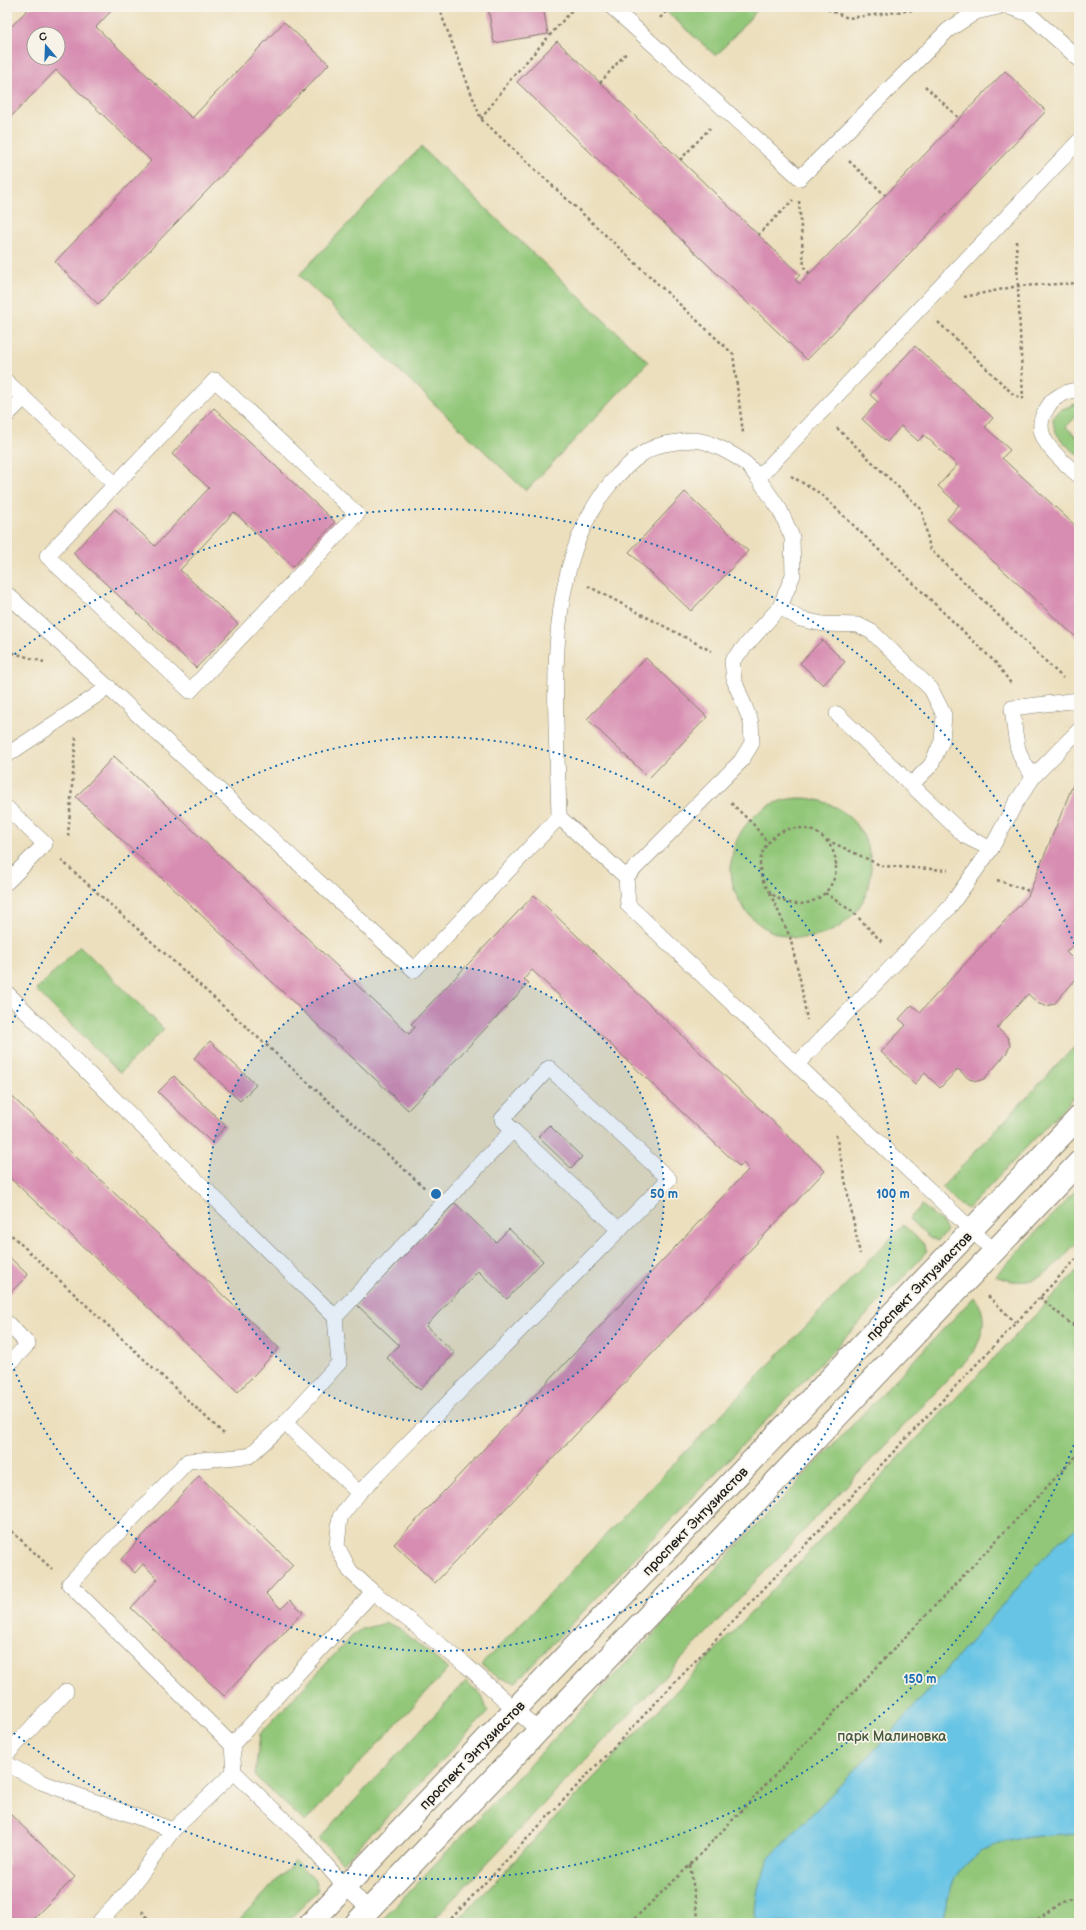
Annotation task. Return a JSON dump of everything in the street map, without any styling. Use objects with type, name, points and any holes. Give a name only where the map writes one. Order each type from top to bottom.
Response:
[{"type":"street","name":"проспект Энтузиастов","points":[[311,1923],[516,1710],[1079,1117]]},
{"type":"street","points":[[362,1916],[1079,1162]]},
{"type":"lane","points":[[612,7],[800,178],[948,30],[976,12],[998,7]]},
{"type":"lane","points":[[1009,7],[1029,14],[1079,59]]},
{"type":"lane","points":[[764,472],[1079,141]]},
{"type":"lane","points":[[215,380],[357,514],[190,690],[47,556],[115,484],[215,380]]},
{"type":"lane","points":[[7,382],[115,484]]},
{"type":"lane","points":[[1079,391],[1064,394],[1052,401],[1043,415],[1040,430],[1046,444],[1079,476]]},
{"type":"lane","points":[[7,415],[24,398]]},
{"type":"lane","points":[[7,594],[414,970],[559,817],[556,652],[566,575],[580,531],[603,491],[634,458],[660,444],[695,440],[722,449],[746,464],[764,472],[792,538],[793,575],[780,607],[732,662],[734,680],[751,722],[752,743],[741,761],[626,877]]},
{"type":"lane","points":[[780,607],[800,619],[823,624],[858,625],[872,632],[931,689],[944,715],[942,741],[931,765],[912,784]]},
{"type":"lane","points":[[7,755],[109,687]]},
{"type":"lane","points":[[1034,776],[1024,766],[1019,754],[1012,708],[1079,700]]},
{"type":"lane","points":[[837,714],[965,836],[991,849]]},
{"type":"lane","points":[[797,1064],[948,909],[976,872],[991,849],[1015,804],[1034,776],[1079,730]]},
{"type":"lane","points":[[7,808],[45,844],[7,882]]},
{"type":"lane","points":[[559,817],[626,877],[628,905],[994,1251]]},
{"type":"lane","points":[[7,993],[334,1317],[339,1363],[285,1423],[249,1456],[188,1461],[69,1584],[232,1745],[234,1772],[304,1839],[345,1886],[362,1916]]},
{"type":"lane","points":[[539,1731],[467,1666],[373,1592],[350,1571],[337,1546],[340,1516],[359,1492],[619,1230],[669,1179],[549,1068],[502,1119],[619,1230]]},
{"type":"lane","points":[[334,1317],[513,1130]]},
{"type":"lane","points":[[7,1323],[28,1344],[7,1366]]},
{"type":"lane","points":[[285,1423],[359,1492]]},
{"type":"lane","points":[[232,1745],[373,1592]]},
{"type":"lane","points":[[7,1754],[66,1691]]},
{"type":"lane","points":[[7,1764],[40,1782],[173,1830]]},
{"type":"lane","points":[[98,1923],[128,1892],[173,1830],[234,1772]]},
{"type":"path","points":[[440,7],[443,19],[481,119],[733,354],[746,464]]},
{"type":"path","points":[[481,119],[510,80],[575,7]]},
{"type":"path","points":[[822,7],[848,18],[940,7]]},
{"type":"path","points":[[600,83],[643,35]]},
{"type":"path","points":[[908,70],[960,118]]},
{"type":"path","points":[[680,160],[726,111]]},
{"type":"path","points":[[832,146],[886,195]]},
{"type":"path","points":[[800,178],[799,195],[804,267],[810,274]]},
{"type":"path","points":[[758,235],[799,195]]},
{"type":"path","points":[[1010,213],[1016,239],[1023,399]]},
{"type":"path","points":[[921,306],[1018,286],[1079,283]]},
{"type":"path","points":[[921,306],[1013,394],[1023,399],[1043,415]]},
{"type":"path","points":[[820,413],[922,510],[930,549],[1066,681]]},
{"type":"path","points":[[764,472],[798,479],[820,494],[997,664],[1027,706]]},
{"type":"path","points":[[566,575],[732,662]]},
{"type":"path","points":[[68,841],[78,707]]},
{"type":"path","points":[[715,787],[753,824],[767,842]]},
{"type":"path","points":[[811,1050],[800,980],[790,937],[760,874],[762,852],[767,842],[777,834],[790,828],[803,828],[816,832],[826,840],[882,866],[976,872],[1030,892]]},
{"type":"path","points":[[770,893],[780,900],[792,904],[804,904],[816,900],[825,893],[832,884],[836,872],[836,861],[833,850],[826,840]]},
{"type":"path","points":[[45,844],[66,865],[443,1204]]},
{"type":"path","points":[[66,857],[66,865]]},
{"type":"path","points":[[825,893],[853,912],[899,960]]},
{"type":"path","points":[[827,1093],[860,1254]]},
{"type":"path","points":[[7,1230],[249,1456]]},
{"type":"path","points":[[447,1923],[1079,1256]]},
{"type":"path","points":[[986,1295],[1015,1322]]},
{"type":"path","points":[[1040,1297],[1079,1331]]},
{"type":"path","points":[[1071,1324],[1079,1324]]},
{"type":"path","points":[[630,1923],[690,1865],[1079,1453]]},
{"type":"path","points":[[7,1527],[69,1584]]},
{"type":"path","points":[[690,1865],[699,1923]]},
{"type":"path","points":[[1032,1923],[1060,1903],[1079,1896]]},
{"type":"green space","points":[[661,7],[760,7],[716,56]]},
{"type":"green space","points":[[421,147],[648,362],[526,491],[299,275]]},
{"type":"green space","points":[[1075,404],[1079,406],[1079,413],[1066,427],[1079,439],[1079,456],[1061,440],[1055,430],[1053,418],[1060,410]]},
{"type":"green space","points":[[808,798],[834,806],[855,824],[866,841],[870,854],[870,882],[866,895],[859,907],[845,922],[828,933],[815,937],[794,938],[768,930],[747,912],[736,895],[732,882],[731,861],[739,835],[757,814],[774,803],[787,799]]},
{"type":"green space","points":[[80,946],[164,1029],[120,1073],[36,990]]},
{"type":"green space","points":[[1079,1042],[1079,1092],[968,1209],[960,1205],[942,1187]]},
{"type":"green space","points":[[1079,1187],[1079,1240],[1061,1260],[1043,1275],[1033,1279],[1022,1281],[1010,1280],[995,1276]]},
{"type":"green space","points":[[922,1205],[942,1222],[947,1231],[938,1241],[928,1237],[909,1219]]},
{"type":"green space","points":[[903,1225],[923,1243],[927,1252],[516,1682],[499,1678],[481,1665]]},
{"type":"green space","name":"парк Малиновка","points":[[1079,1269],[1079,1923],[455,1923]]},
{"type":"green space","points":[[974,1297],[982,1311],[983,1324],[980,1338],[974,1352],[430,1923],[379,1923]]},
{"type":"green space","points":[[386,1623],[399,1628],[448,1669],[305,1822],[255,1776],[260,1734],[350,1638],[361,1629]]},
{"type":"green space","points":[[466,1681],[482,1696],[488,1712],[343,1863],[319,1839]]},
{"type":"green space","points":[[295,1861],[314,1879],[318,1890],[286,1923],[237,1923]]},
{"type":"water","points":[[1079,1527],[1079,1833],[1046,1835],[1013,1840],[982,1852],[969,1861],[955,1878],[948,1897],[942,1923],[755,1923],[758,1888],[771,1856],[886,1738],[1056,1544]]},
{"type":"building","points":[[30,7],[115,7],[96,27],[192,118],[284,22],[329,64],[98,304],[55,262],[151,161],[56,70],[7,121],[7,31]]},
{"type":"building","points":[[488,7],[543,7],[548,34],[494,43]]},
{"type":"building","points":[[557,41],[800,275],[795,280],[800,284],[1005,71],[1046,111],[807,360],[517,82]]},
{"type":"building","points":[[915,346],[993,418],[985,427],[1010,450],[1002,458],[1079,529],[1079,636],[1077,638],[947,519],[959,505],[938,486],[957,465],[924,435],[918,441],[901,426],[887,442],[862,419],[878,402],[870,395]]},
{"type":"building","points":[[214,408],[335,522],[293,567],[234,512],[180,570],[238,624],[196,668],[73,553],[115,509],[155,546],[209,488],[172,454]]},
{"type":"building","points":[[685,492],[748,551],[691,611],[629,552]]},
{"type":"building","points":[[822,640],[845,662],[823,685],[800,663]]},
{"type":"building","points":[[646,658],[707,717],[649,778],[587,719]]},
{"type":"building","points":[[114,756],[409,1034],[415,1027],[411,1024],[534,895],[825,1171],[435,1583],[394,1544],[749,1169],[743,1163],[740,1167],[532,970],[524,979],[529,983],[408,1110],[76,797]]},
{"type":"building","points":[[1079,774],[1079,939],[1066,952],[1077,963],[1079,972],[1076,979],[1054,1004],[1046,1006],[1039,1004],[1028,994],[997,1028],[1008,1038],[1010,1046],[1006,1054],[984,1079],[977,1081],[969,1079],[958,1069],[940,1088],[925,1073],[915,1084],[881,1052],[906,1025],[899,1019],[912,1005],[920,1012],[1028,896],[1076,777]]},
{"type":"building","points":[[210,1041],[256,1085],[240,1101],[194,1058]]},
{"type":"building","points":[[174,1076],[226,1126],[211,1142],[158,1092]]},
{"type":"building","points":[[7,1092],[279,1348],[238,1392],[7,1175]]},
{"type":"building","points":[[549,1125],[582,1157],[571,1168],[538,1137]]},
{"type":"building","points":[[455,1203],[496,1242],[509,1229],[543,1261],[507,1299],[478,1271],[426,1326],[455,1353],[420,1390],[387,1358],[399,1345],[357,1305]]},
{"type":"building","points":[[7,1255],[28,1275],[7,1296]]},
{"type":"building","points":[[199,1476],[293,1565],[266,1594],[281,1609],[290,1600],[303,1612],[224,1696],[131,1608],[158,1579],[143,1564],[135,1573],[121,1559]]},
{"type":"building","points":[[8,1812],[75,1877],[29,1923],[17,1923],[7,1913]]}]
